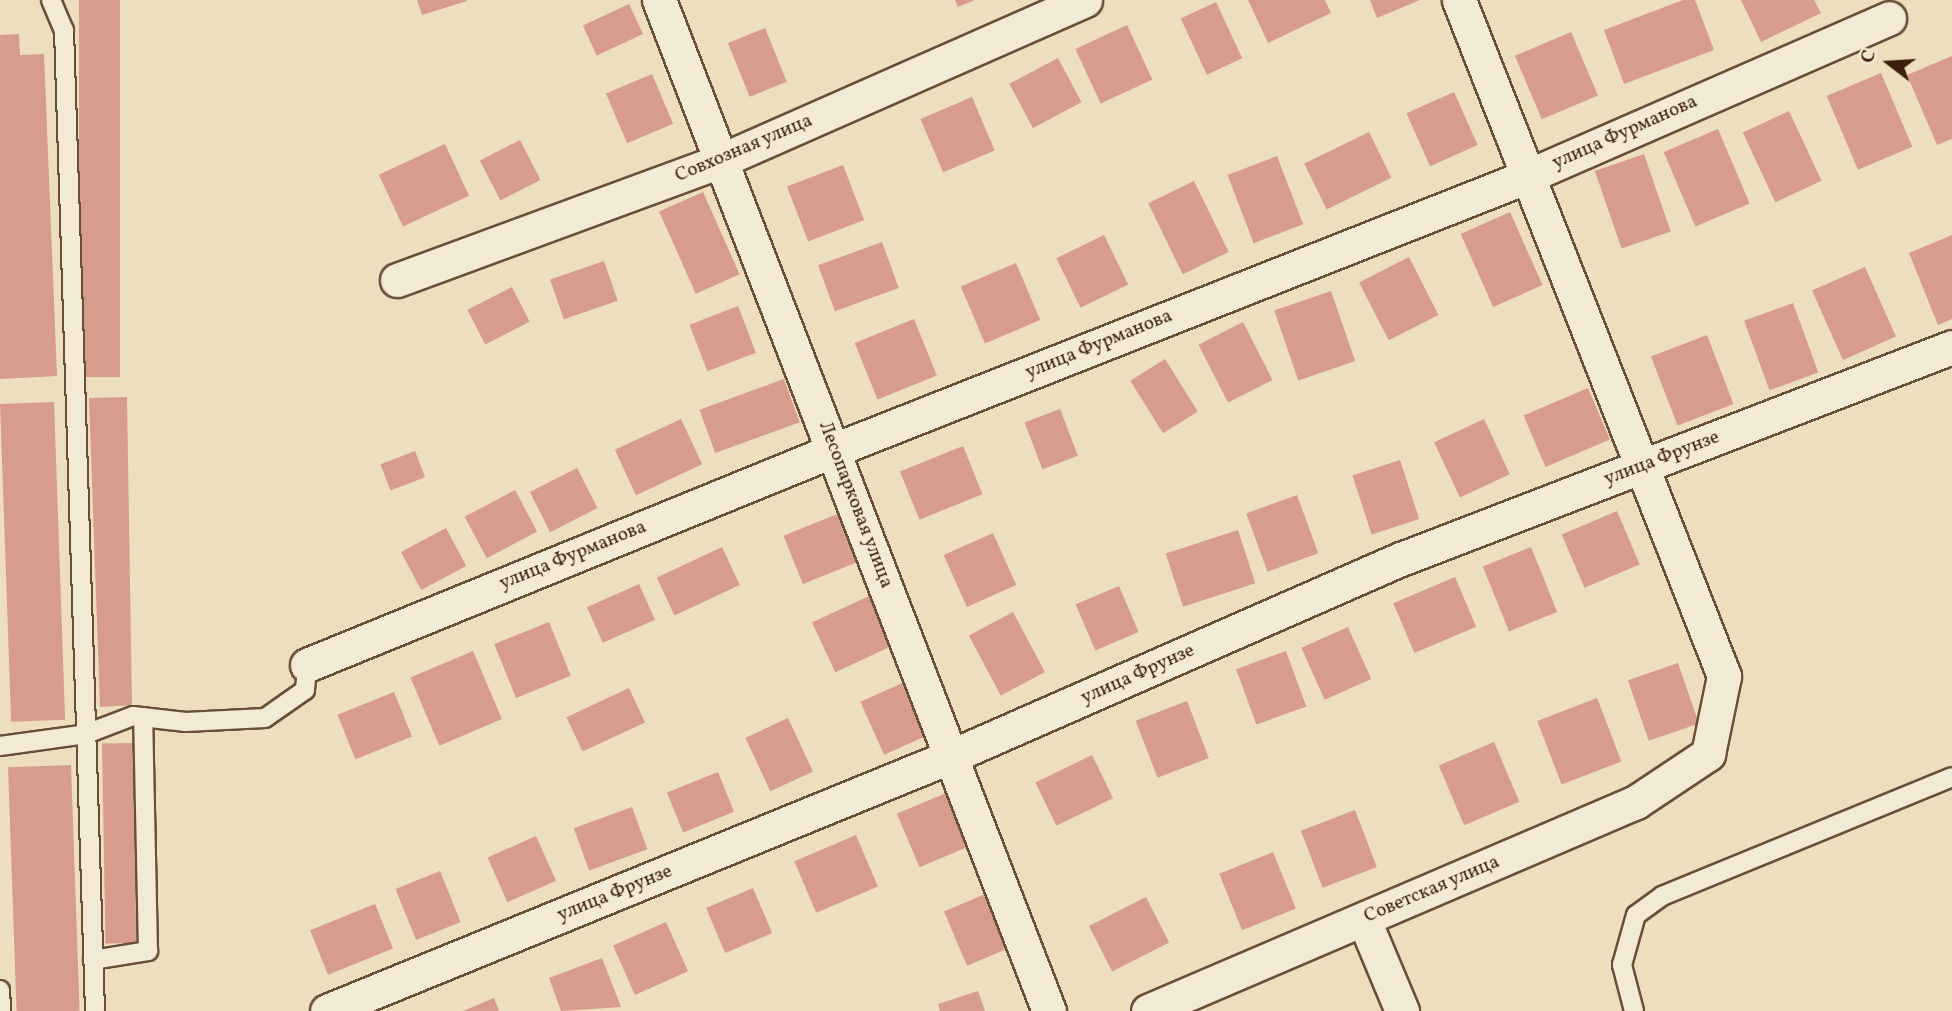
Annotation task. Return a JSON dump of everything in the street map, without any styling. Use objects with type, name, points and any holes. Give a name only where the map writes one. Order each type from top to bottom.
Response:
[{"type":"street","name":"Лесопарковая улица","points":[[659,0],[954,755],[1049,1011]]},
{"type":"street","name":"Совхозная улица","points":[[397,280],[720,161],[1085,0]]},
{"type":"street","points":[[1459,0],[1642,467]]},
{"type":"street","name":"улица Фурманова","points":[[307,665],[834,450],[1528,176],[1831,43],[1883,9]]},
{"type":"street","name":"улица Фрунзе","points":[[327,1011],[954,755],[1401,559],[1952,347]]},
{"type":"street","name":"Советская улица","points":[[1148,1011],[1636,802],[1708,754],[1724,676],[1642,467]]},
{"type":"street","points":[[1364,920],[1402,1011]]},
{"type":"lane","points":[[51,0],[64,30],[95,1011]]},
{"type":"lane","points":[[0,746],[86,734],[132,716],[186,722],[265,718],[305,691],[307,665]]},
{"type":"lane","points":[[93,960],[148,951],[143,718]]},
{"type":"lane","points":[[1634,1011],[1622,964],[1625,938],[1636,915],[1644,909],[1662,896],[1952,777]]},
{"type":"lane","points":[[0,990],[1,1011]]},
{"type":"building","points":[[79,0],[120,0],[120,377],[79,377]]},
{"type":"building","points":[[417,0],[466,0],[467,1],[422,15]]},
{"type":"building","points":[[955,0],[975,0],[958,7]]},
{"type":"building","points":[[1248,0],[1325,0],[1331,13],[1268,43]]},
{"type":"building","points":[[1370,0],[1420,0],[1377,18]]},
{"type":"building","points":[[1683,0],[1695,0],[1714,50],[1624,84],[1604,30]]},
{"type":"building","points":[[1741,0],[1814,0],[1821,13],[1761,42]]},
{"type":"building","points":[[1216,2],[1242,58],[1207,75],[1181,18]]},
{"type":"building","points":[[629,4],[643,34],[597,55],[583,26]]},
{"type":"building","points":[[1127,25],[1152,79],[1101,103],[1075,49]]},
{"type":"building","points":[[765,28],[787,82],[750,97],[728,43]]},
{"type":"building","points":[[1571,32],[1598,96],[1542,119],[1515,56]]},
{"type":"building","points":[[19,34],[20,55],[44,54],[57,376],[0,379],[0,35]]},
{"type":"building","points":[[1952,56],[1952,139],[1937,145],[1907,75]]},
{"type":"building","points":[[1058,58],[1081,102],[1033,128],[1009,84]]},
{"type":"building","points":[[1881,73],[1912,147],[1858,170],[1827,96]]},
{"type":"building","points":[[652,74],[673,124],[627,143],[606,94]]},
{"type":"building","points":[[1454,92],[1478,145],[1430,166],[1406,113]]},
{"type":"building","points":[[972,97],[995,150],[943,172],[920,119]]},
{"type":"building","points":[[1789,111],[1822,181],[1775,202],[1743,133]]},
{"type":"building","points":[[1718,129],[1750,204],[1695,227],[1664,152]]},
{"type":"building","points":[[1369,132],[1391,178],[1327,209],[1304,164]]},
{"type":"building","points":[[520,140],[540,180],[500,201],[480,160]]},
{"type":"building","points":[[445,144],[469,196],[403,227],[379,175]]},
{"type":"building","points":[[1644,154],[1671,232],[1622,248],[1595,171]]},
{"type":"building","points":[[1277,156],[1303,224],[1254,243],[1228,175]]},
{"type":"building","points":[[843,165],[864,220],[808,242],[787,187]]},
{"type":"building","points":[[1194,181],[1229,252],[1183,274],[1148,203]]},
{"type":"building","points":[[703,192],[740,274],[696,294],[659,212]]},
{"type":"building","points":[[1510,212],[1543,285],[1493,307],[1461,234]]},
{"type":"building","points":[[1104,235],[1128,284],[1080,308],[1056,258]]},
{"type":"building","points":[[1952,235],[1952,319],[1938,325],[1909,253]]},
{"type":"building","points":[[882,242],[899,288],[835,311],[818,265]]},
{"type":"building","points":[[1409,257],[1439,315],[1389,340],[1359,282]]},
{"type":"building","points":[[604,261],[618,301],[564,319],[550,280]]},
{"type":"building","points":[[1016,263],[1040,320],[985,344],[961,286]]},
{"type":"building","points":[[1865,267],[1896,336],[1843,360],[1812,291]]},
{"type":"building","points":[[512,287],[530,322],[485,344],[467,310]]},
{"type":"building","points":[[1331,291],[1355,361],[1298,381],[1274,311]]},
{"type":"building","points":[[1793,303],[1818,373],[1769,390],[1744,321]]},
{"type":"building","points":[[738,306],[756,353],[707,371],[689,325]]},
{"type":"building","points":[[914,319],[937,376],[878,400],[855,343]]},
{"type":"building","points":[[1243,322],[1273,380],[1228,403],[1198,345]]},
{"type":"building","points":[[1707,335],[1734,404],[1678,426],[1651,357]]},
{"type":"building","points":[[1165,359],[1198,412],[1163,433],[1130,381]]},
{"type":"building","points":[[784,379],[800,422],[715,453],[699,410]]},
{"type":"building","points":[[1588,388],[1610,440],[1545,467],[1524,415]]},
{"type":"building","points":[[127,397],[132,705],[100,707],[89,398]]},
{"type":"building","points":[[54,402],[65,720],[11,722],[0,404]]},
{"type":"building","points":[[1060,409],[1078,456],[1042,469],[1025,423]]},
{"type":"building","points":[[681,419],[702,464],[636,495],[615,450]]},
{"type":"building","points":[[1484,419],[1510,474],[1460,498],[1434,442]]},
{"type":"building","points":[[963,446],[982,494],[919,520],[900,471]]},
{"type":"building","points":[[415,451],[425,477],[390,490],[380,464]]},
{"type":"building","points":[[1400,460],[1419,519],[1372,534],[1352,475]]},
{"type":"building","points":[[577,468],[597,508],[550,532],[530,492]]},
{"type":"building","points":[[515,490],[537,531],[487,558],[465,517]]},
{"type":"building","points":[[1297,495],[1318,553],[1267,572],[1246,513]]},
{"type":"building","points":[[1617,511],[1640,564],[1584,588],[1562,534]]},
{"type":"building","points":[[840,513],[859,561],[803,584],[783,536]]},
{"type":"building","points":[[446,528],[466,566],[421,590],[401,552]]},
{"type":"building","points":[[1238,530],[1255,583],[1183,607],[1166,553]]},
{"type":"building","points":[[993,533],[1016,585],[967,607],[944,555]]},
{"type":"building","points":[[722,547],[740,585],[674,615],[657,577]]},
{"type":"building","points":[[1531,547],[1557,612],[1509,631],[1483,566]]},
{"type":"building","points":[[1455,577],[1476,627],[1414,653],[1393,603]]},
{"type":"building","points":[[639,584],[655,620],[603,643],[587,607]]},
{"type":"building","points":[[1119,586],[1139,632],[1095,650],[1076,604]]},
{"type":"building","points":[[871,595],[894,645],[835,672],[812,622]]},
{"type":"building","points":[[1013,612],[1045,672],[1001,696],[969,635]]},
{"type":"building","points":[[549,622],[571,676],[516,698],[494,644]]},
{"type":"building","points":[[1348,627],[1371,679],[1325,700],[1301,648]]},
{"type":"building","points":[[473,651],[502,719],[439,746],[410,678]]},
{"type":"building","points":[[1286,651],[1306,706],[1256,725],[1236,669]]},
{"type":"building","points":[[1678,663],[1699,724],[1649,741],[1628,680]]},
{"type":"building","points":[[907,681],[931,734],[884,755],[860,702]]},
{"type":"building","points":[[629,688],[645,722],[583,752],[566,717]]},
{"type":"building","points":[[394,692],[412,737],[355,759],[337,715]]},
{"type":"building","points":[[1597,698],[1621,761],[1562,784],[1537,721]]},
{"type":"building","points":[[1187,701],[1209,758],[1158,778],[1136,721]]},
{"type":"building","points":[[788,718],[813,771],[770,791],[745,738]]},
{"type":"building","points":[[1494,742],[1519,802],[1464,825],[1439,765]]},
{"type":"building","points":[[133,743],[136,943],[105,944],[102,744]]},
{"type":"building","points":[[1092,755],[1113,798],[1056,826],[1035,783]]},
{"type":"building","points":[[71,765],[80,1011],[17,1011],[8,767]]},
{"type":"building","points":[[718,772],[734,812],[683,832],[667,793]]},
{"type":"building","points":[[953,790],[976,843],[920,867],[897,814]]},
{"type":"building","points":[[632,807],[647,849],[589,870],[574,828]]},
{"type":"building","points":[[1355,810],[1377,867],[1323,888],[1301,831]]},
{"type":"building","points":[[856,835],[878,887],[816,913],[794,861]]},
{"type":"building","points":[[536,836],[556,881],[508,902],[488,858]]},
{"type":"building","points":[[1273,852],[1296,909],[1242,930],[1219,874]]},
{"type":"building","points":[[440,871],[461,922],[416,940],[395,889]]},
{"type":"building","points":[[753,888],[772,933],[725,953],[706,908]]},
{"type":"building","points":[[990,892],[1013,946],[967,966],[944,912]]},
{"type":"building","points":[[1146,897],[1169,942],[1112,971],[1089,926]]},
{"type":"building","points":[[375,904],[393,949],[328,975],[310,930]]},
{"type":"building","points":[[666,922],[688,971],[635,995],[613,946]]},
{"type":"building","points":[[602,958],[621,1007],[561,1011],[549,978]]},
{"type":"building","points":[[978,991],[985,1011],[940,1011],[938,1004]]},
{"type":"building","points":[[494,998],[499,1011],[463,1011]]}]
